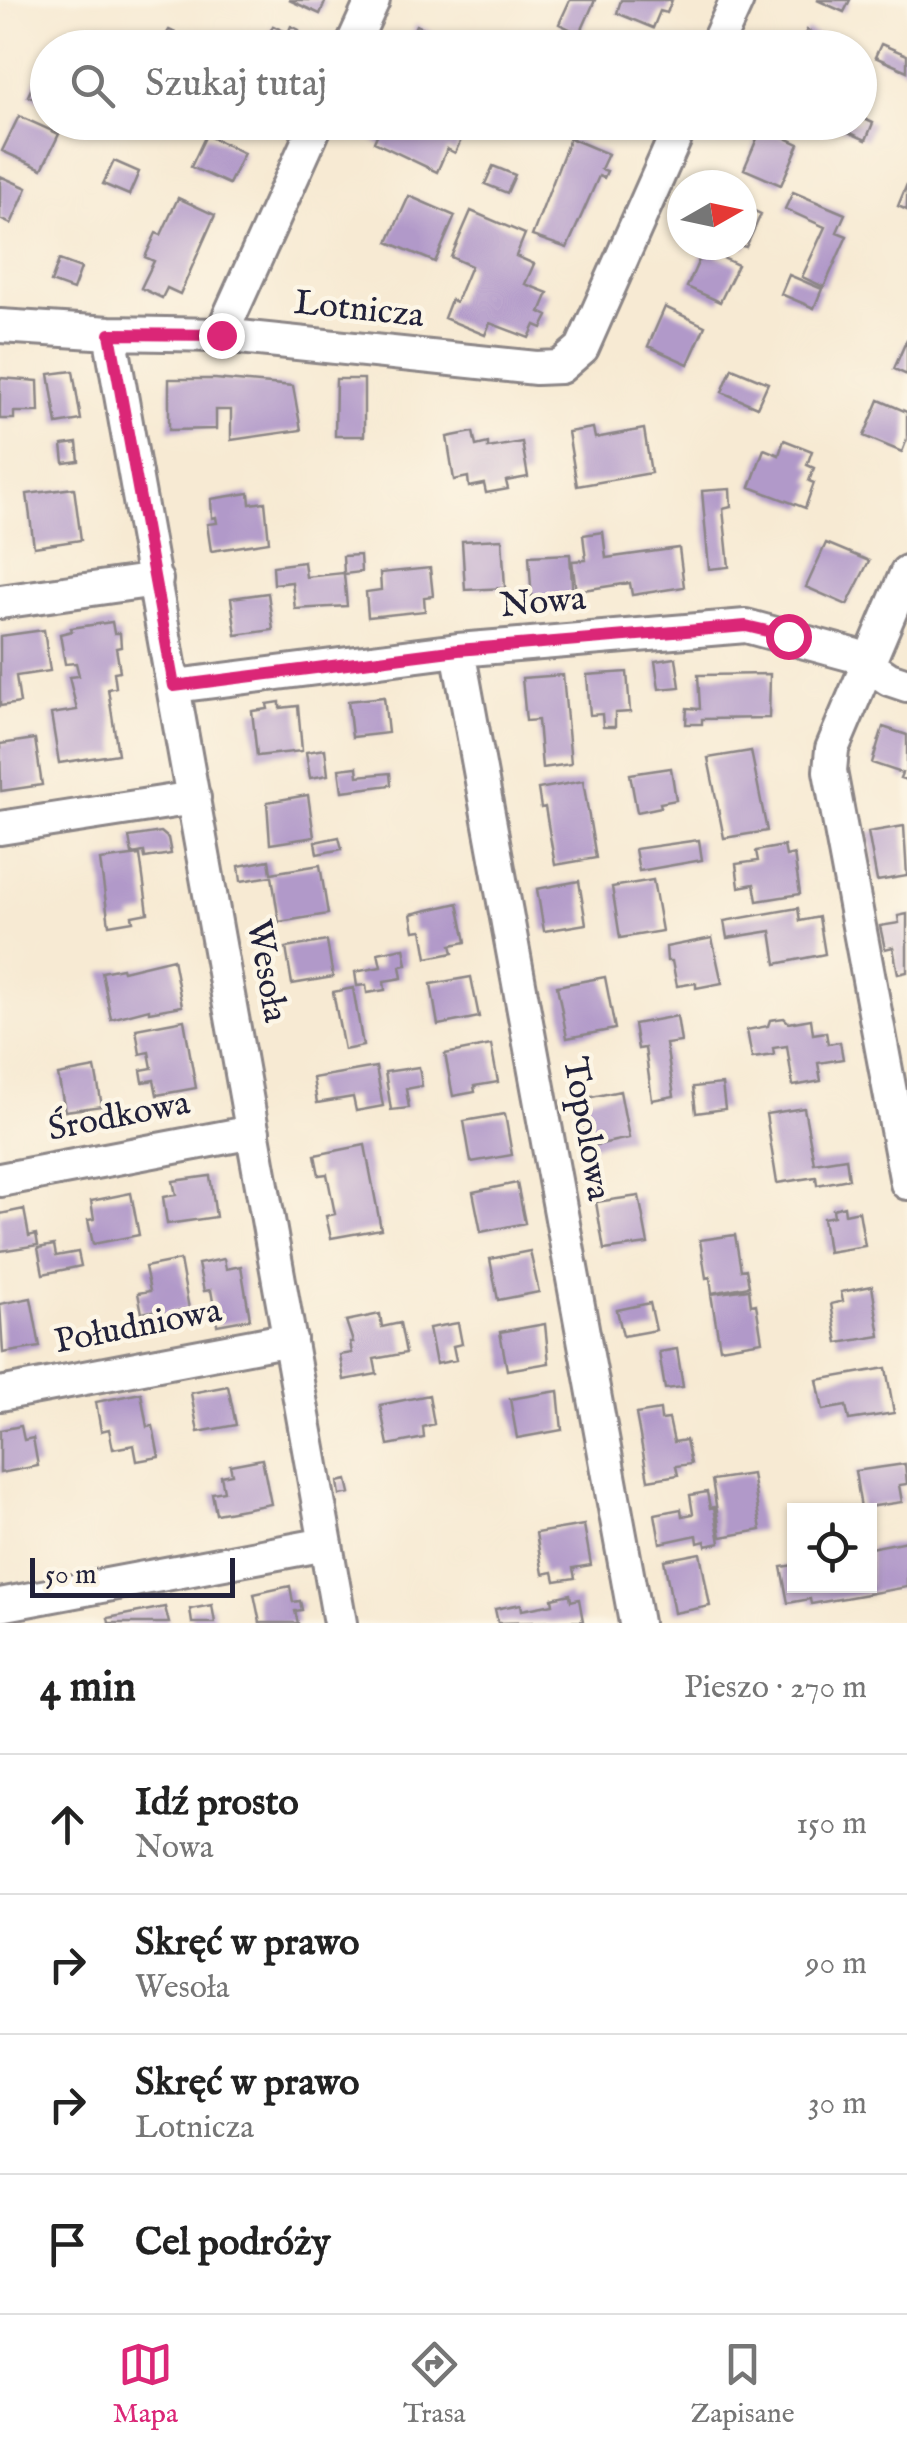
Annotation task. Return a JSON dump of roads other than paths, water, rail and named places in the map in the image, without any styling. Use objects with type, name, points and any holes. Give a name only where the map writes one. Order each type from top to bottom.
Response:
[{"type":"street","points":[[359,30],[373,0]]},
{"type":"street","points":[[724,30],[737,0]]},
{"type":"street","points":[[221,335],[309,140]]},
{"type":"street","name":"Lotnicza","points":[[0,326],[110,334],[221,335],[536,368],[560,367],[582,348],[674,140]]},
{"type":"street","name":"Wesoła","points":[[110,334],[340,1623]]},
{"type":"street","points":[[907,572],[832,750],[830,782],[907,1183]]},
{"type":"street","points":[[0,602],[156,580]]},
{"type":"street","name":"Nowa","points":[[174,686],[458,650],[746,626],[848,654],[889,679],[907,685]]},
{"type":"street","name":"Topolowa","points":[[458,650],[636,1623]]},
{"type":"street","points":[[0,828],[194,798]]},
{"type":"street","name":"Środkowa","points":[[0,1180],[254,1132]]},
{"type":"street","name":"Południowa","points":[[0,1394],[290,1339]]},
{"type":"street","points":[[0,1605],[326,1544]]}]
